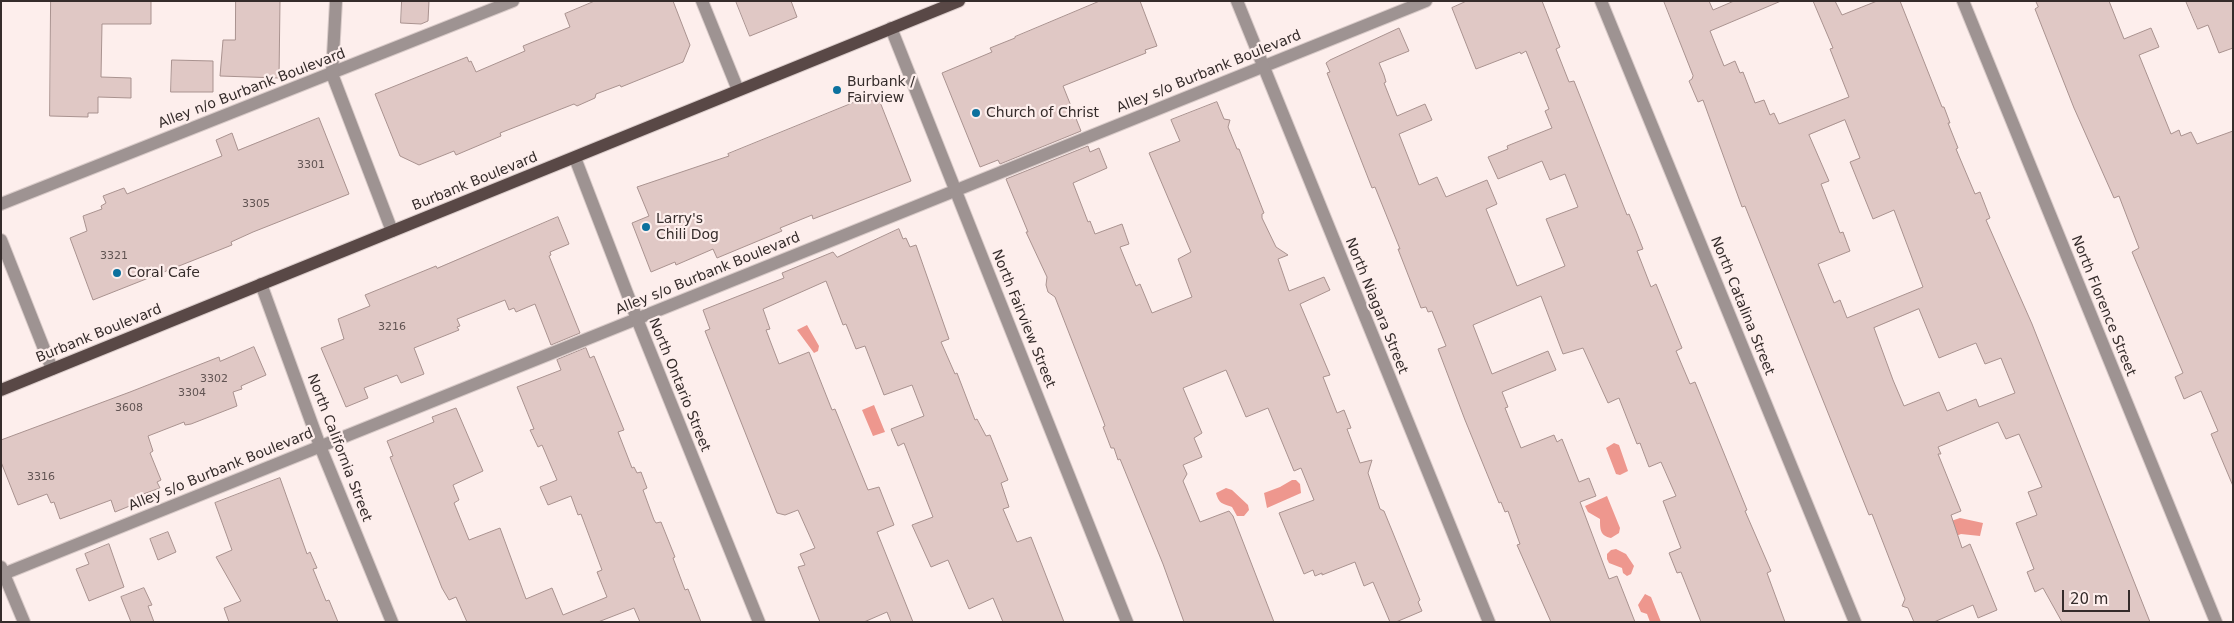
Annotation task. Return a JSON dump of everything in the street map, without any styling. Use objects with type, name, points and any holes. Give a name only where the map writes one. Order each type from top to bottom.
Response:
[{"type":"main road","name":"Burbank Boulevard","points":[[1,390],[959,1]]},
{"type":"street","points":[[336,1],[332,74],[392,231]]},
{"type":"street","name":"Alley n/o Burbank Boulevard","points":[[1,204],[513,1]]},
{"type":"street","points":[[702,1],[738,90]]},
{"type":"street","name":"North Niagara Street","points":[[1237,1],[1489,622]]},
{"type":"street","name":"Alley s/o Burbank Boulevard","points":[[2,572],[637,319],[1426,1]]},
{"type":"street","name":"North Catalina Street","points":[[1601,1],[1855,622]]},
{"type":"street","name":"North Florence Street","points":[[1963,1],[2216,622]]},
{"type":"street","name":"North Fairview Street","points":[[891,28],[1127,622]]},
{"type":"street","name":"North Ontario Street","points":[[575,158],[637,319],[759,622]]},
{"type":"street","points":[[1,240],[52,369]]},
{"type":"street","name":"North California Street","points":[[261,284],[320,446],[392,622]]},
{"type":"street","points":[[2,572],[24,622]]},
{"type":"shaded area","points":[[807,325],[819,346],[818,351],[814,353],[797,330]]},
{"type":"shaded area","points":[[874,405],[885,432],[873,436],[862,410]]},
{"type":"shaded area","points":[[1614,443],[1619,445],[1628,471],[1620,475],[1616,474],[1606,448]]},
{"type":"shaded area","points":[[1292,480],[1296,480],[1300,484],[1301,493],[1267,508],[1264,493]]},
{"type":"shaded area","points":[[1226,488],[1232,490],[1248,505],[1249,510],[1244,516],[1237,516],[1232,507],[1221,503],[1218,499],[1216,493]]},
{"type":"shaded area","points":[[1607,496],[1620,528],[1619,533],[1611,538],[1603,534],[1600,519],[1588,512],[1585,506]]},
{"type":"shaded area","points":[[1960,518],[1983,523],[1980,536],[1961,534],[1951,538],[1945,523]]},
{"type":"shaded area","points":[[1616,549],[1626,554],[1634,566],[1631,574],[1627,576],[1623,573],[1622,568],[1609,563],[1607,559],[1607,554],[1611,550]]},
{"type":"shaded area","points":[[1645,594],[1651,597],[1661,622],[1650,622],[1647,614],[1641,612],[1638,605]]},
{"type":"building","points":[[51,1],[151,1],[151,24],[102,24],[101,77],[131,78],[131,98],[98,97],[98,113],[88,113],[88,117],[50,116]]},
{"type":"building","points":[[236,1],[280,1],[279,78],[220,76],[223,40],[235,40]]},
{"type":"building","points":[[402,1],[429,1],[428,21],[421,24],[401,23]]},
{"type":"building","points":[[595,1],[673,1],[690,45],[683,62],[621,87],[620,85],[596,94],[595,98],[577,106],[574,104],[500,133],[501,136],[456,155],[454,151],[419,165],[400,156],[375,94],[467,57],[476,72],[525,51],[523,46],[570,27],[565,14]]},
{"type":"building","points":[[736,1],[791,1],[797,17],[750,36]]},
{"type":"building","points":[[1100,1],[1140,1],[1157,46],[1145,50],[1146,53],[1063,86],[1081,131],[1000,164],[998,160],[980,167],[942,73],[992,52],[990,48]]},
{"type":"building","points":[[1467,1],[1542,1],[1560,47],[1556,49],[1569,82],[1574,81],[1627,215],[1629,214],[1643,249],[1637,251],[1651,287],[1656,284],[1682,348],[1676,351],[1690,384],[1695,382],[1747,510],[1745,511],[1771,571],[1767,573],[1785,622],[1701,622],[1681,572],[1677,573],[1669,553],[1681,548],[1663,501],[1676,496],[1661,462],[1649,467],[1640,443],[1637,444],[1619,398],[1608,403],[1583,348],[1563,354],[1541,296],[1473,325],[1492,374],[1548,351],[1556,370],[1502,392],[1508,407],[1505,408],[1521,448],[1554,435],[1557,442],[1562,439],[1579,482],[1589,478],[1596,496],[1580,502],[1609,579],[1617,576],[1635,622],[1551,622],[1517,545],[1520,544],[1508,511],[1505,512],[1501,502],[1499,503],[1465,420],[1438,349],[1446,346],[1432,311],[1428,312],[1426,307],[1421,308],[1398,249],[1400,249],[1375,187],[1372,188],[1327,73],[1330,72],[1326,63],[1330,60],[1399,28],[1409,51],[1379,63],[1386,82],[1384,83],[1397,116],[1425,104],[1432,120],[1399,134],[1419,185],[1437,177],[1446,197],[1487,180],[1497,204],[1486,209],[1517,286],[1565,266],[1546,219],[1578,207],[1565,174],[1550,180],[1542,161],[1498,179],[1488,157],[1508,149],[1507,146],[1552,128],[1545,111],[1549,109],[1526,51],[1476,69],[1452,8]]},
{"type":"building","points":[[1664,1],[1709,1],[1713,10],[1734,1],[1781,1],[1710,31],[1724,66],[1735,61],[1740,73],[1743,72],[1755,103],[1764,100],[1770,115],[1774,113],[1779,124],[1849,97],[1830,49],[1833,48],[1813,1],[1835,1],[1842,15],[1877,1],[1900,1],[1942,107],[1944,107],[1958,148],[1956,149],[1975,194],[1980,192],[1990,218],[1986,220],[2032,324],[2150,622],[2062,622],[2043,588],[2035,592],[2027,572],[2034,569],[2016,523],[2037,515],[2028,492],[2042,487],[2019,434],[2006,439],[1998,422],[1938,447],[1941,454],[1938,454],[1961,511],[1951,515],[1962,548],[1970,544],[1997,610],[1978,618],[1973,605],[1934,622],[1914,622],[1908,608],[1902,606],[1905,599],[1872,514],[1869,515],[1745,206],[1742,207],[1703,100],[1698,102],[1689,81],[1693,76]],"holes":[[[1845,120],[1860,158],[1850,162],[1873,219],[1894,210],[1923,287],[1847,318],[1840,300],[1834,303],[1818,264],[1850,251],[1843,232],[1840,233],[1821,184],[1829,181],[1809,135]],[[1919,309],[1939,358],[1976,343],[1985,364],[2001,358],[2015,393],[1979,407],[1976,399],[1947,411],[1939,392],[1904,406],[1874,328]]]},
{"type":"building","points":[[2036,1],[2109,1],[2124,39],[2151,28],[2159,47],[2139,55],[2171,134],[2179,130],[2181,136],[2191,132],[2197,144],[2233,131],[2233,486],[2211,434],[2218,431],[2201,391],[2184,399],[2175,377],[2183,373],[2132,252],[2139,248],[2119,196],[2114,198],[2074,108],[2035,9],[2038,7]]},
{"type":"building","points":[[2186,1],[2233,1],[2233,48],[2219,53],[2208,25],[2198,29]]},
{"type":"building","points":[[172,60],[213,61],[213,92],[171,92]]},
{"type":"building","points":[[868,97],[870,101],[875,100],[877,104],[880,102],[911,181],[813,219],[812,215],[780,228],[782,231],[717,258],[713,249],[676,265],[675,262],[651,272],[632,223],[649,216],[637,187],[729,156],[728,154]]},
{"type":"building","points":[[1217,102],[1224,119],[1230,120],[1228,127],[1237,149],[1239,149],[1264,213],[1262,218],[1276,247],[1288,255],[1278,259],[1289,291],[1324,277],[1330,290],[1300,304],[1330,375],[1323,377],[1337,413],[1344,410],[1351,428],[1347,429],[1360,463],[1372,460],[1368,473],[1380,509],[1384,511],[1420,600],[1418,602],[1422,611],[1396,622],[1390,622],[1373,582],[1364,586],[1355,562],[1322,575],[1322,573],[1315,576],[1313,570],[1304,574],[1279,513],[1314,500],[1301,468],[1294,471],[1268,408],[1246,417],[1226,370],[1183,388],[1202,433],[1194,438],[1202,457],[1183,465],[1187,474],[1183,481],[1200,522],[1229,511],[1233,516],[1274,622],[1184,622],[1163,564],[1120,459],[1118,460],[1114,448],[1111,448],[1103,427],[1105,426],[1104,423],[1055,297],[1048,292],[1046,285],[1047,277],[1026,232],[1028,232],[1006,179],[1088,146],[1090,152],[1099,148],[1107,168],[1073,183],[1088,222],[1090,221],[1095,234],[1122,224],[1129,244],[1120,247],[1136,286],[1140,284],[1152,313],[1192,297],[1178,259],[1191,252],[1149,153],[1180,141],[1171,120]]},
{"type":"building","points":[[319,118],[349,194],[253,232],[231,242],[232,245],[93,300],[70,238],[87,231],[83,216],[102,209],[101,206],[106,203],[103,196],[124,188],[127,194],[222,156],[216,140],[232,133],[238,150]]},
{"type":"building","points":[[558,217],[569,244],[550,252],[551,255],[549,256],[580,333],[551,345],[535,304],[516,312],[514,308],[509,310],[505,300],[457,319],[460,326],[457,327],[459,330],[414,348],[424,374],[401,383],[397,375],[364,388],[368,398],[346,407],[321,348],[344,339],[338,319],[370,306],[365,295],[436,266],[437,268]]},
{"type":"building","points":[[899,229],[903,239],[906,238],[910,247],[916,245],[949,339],[941,342],[955,374],[957,373],[975,420],[977,419],[986,436],[990,435],[1008,480],[1001,483],[1009,507],[1003,509],[1017,542],[1031,537],[1064,622],[1003,622],[993,598],[969,609],[948,560],[931,567],[912,525],[933,517],[904,443],[898,446],[891,429],[924,416],[912,385],[884,395],[865,346],[856,349],[846,324],[843,325],[826,281],[763,309],[770,329],[766,330],[779,364],[809,352],[832,410],[835,409],[868,490],[879,487],[894,525],[877,532],[913,622],[891,622],[887,612],[864,622],[820,622],[798,567],[805,565],[800,554],[815,548],[798,510],[785,515],[777,513],[705,331],[710,329],[703,310],[784,278],[782,273],[833,252],[837,257]]},
{"type":"building","points":[[254,347],[266,375],[241,386],[242,389],[233,392],[237,406],[191,424],[185,425],[184,422],[148,436],[153,451],[150,453],[161,480],[157,482],[160,488],[135,497],[137,503],[115,512],[111,500],[60,519],[54,502],[51,503],[47,494],[18,505],[1,462],[1,440],[219,357],[220,361]]},
{"type":"building","points":[[586,348],[590,358],[594,356],[624,430],[618,432],[632,468],[634,467],[637,473],[641,472],[647,488],[643,490],[654,520],[656,523],[661,522],[675,557],[673,558],[685,590],[688,589],[701,622],[640,622],[634,608],[598,622],[467,622],[456,597],[449,600],[442,588],[390,457],[393,456],[387,441],[434,422],[432,417],[456,408],[483,471],[453,485],[459,500],[454,503],[469,540],[500,528],[526,599],[552,588],[563,615],[607,597],[597,572],[602,570],[581,514],[578,515],[571,496],[548,505],[540,487],[557,480],[542,445],[538,447],[530,430],[534,429],[517,387],[561,370],[557,360]]},
{"type":"building","points":[[280,478],[307,554],[310,552],[317,568],[313,569],[326,601],[329,600],[338,622],[229,622],[224,608],[241,601],[216,557],[232,550],[215,503]]},
{"type":"building","points":[[168,532],[176,552],[158,560],[150,539]]},
{"type":"building","points":[[109,544],[124,587],[89,601],[76,569],[89,564],[85,554]]},
{"type":"building","points":[[144,588],[152,605],[148,606],[154,622],[131,622],[121,597]]},
{"type":"place","name":"Burbank / Fairview","points":[[837,90]]},
{"type":"place","name":"Church of Christ","points":[[976,113]]},
{"type":"place","name":"Larry's Chili Dog","points":[[646,227]]},
{"type":"place","name":"Coral Cafe","points":[[117,273]]}]
